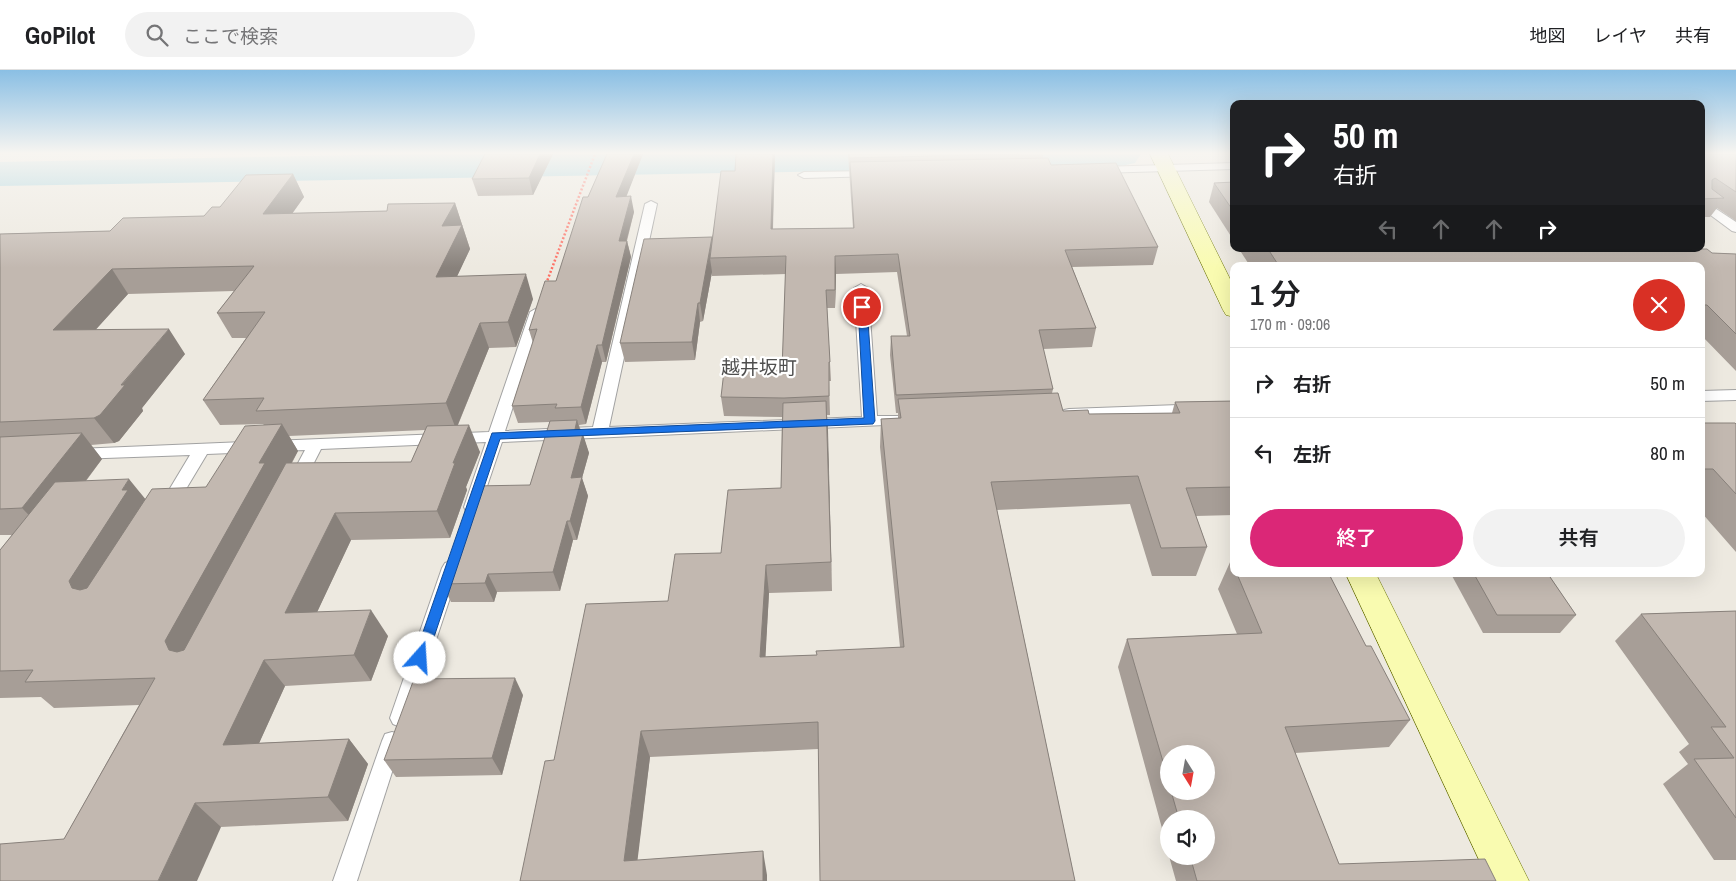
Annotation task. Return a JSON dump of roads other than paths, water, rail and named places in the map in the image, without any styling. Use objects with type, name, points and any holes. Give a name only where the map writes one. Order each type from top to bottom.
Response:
[{"type":"street","points":[[1177,192],[1230,302]]},
{"type":"street","points":[[1362,577],[1509,881]]},
{"type":"lane","points":[[600,431],[651,204]]},
{"type":"lane","points":[[1705,205],[1736,228]]},
{"type":"lane","points":[[468,519],[546,285]]},
{"type":"lane","points":[[861,288],[870,421]]},
{"type":"lane","points":[[1705,396],[1736,395]]},
{"type":"lane","points":[[1057,415],[1230,408]]},
{"type":"lane","points":[[58,454],[600,431],[919,420]]},
{"type":"lane","points":[[289,496],[316,444]]},
{"type":"lane","points":[[161,516],[202,449]]},
{"type":"lane","points":[[345,881],[458,547]]},
{"type":"district","name":"越井坂町","points":[[759,367]]}]
